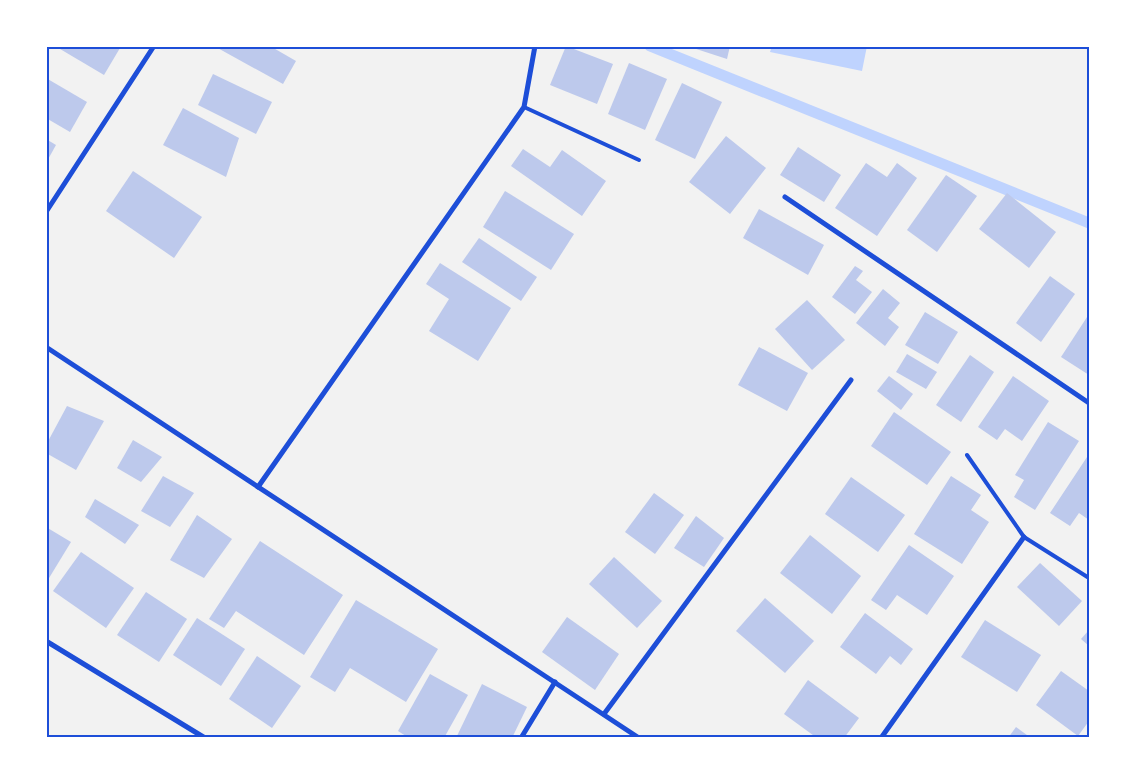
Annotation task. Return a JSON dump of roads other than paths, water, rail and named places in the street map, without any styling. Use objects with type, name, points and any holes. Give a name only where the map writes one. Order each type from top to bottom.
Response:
[{"type":"street","points":[[46,212],[154,46]]},
{"type":"street","points":[[258,487],[524,107],[535,46]]},
{"type":"street","points":[[785,197],[1089,403]]},
{"type":"street","points":[[46,347],[639,738]]},
{"type":"street","points":[[604,714],[851,380]]},
{"type":"street","points":[[881,738],[1024,537]]},
{"type":"street","points":[[46,641],[205,738]]},
{"type":"street","points":[[521,738],[554,682]]},
{"type":"lane","points":[[524,107],[639,160]]},
{"type":"lane","points":[[967,455],[1024,537],[1089,578]]},
{"type":"water","points":[[772,46],[867,46],[862,71],[770,52]]},
{"type":"waterway","points":[[650,46],[1089,223]]}]
